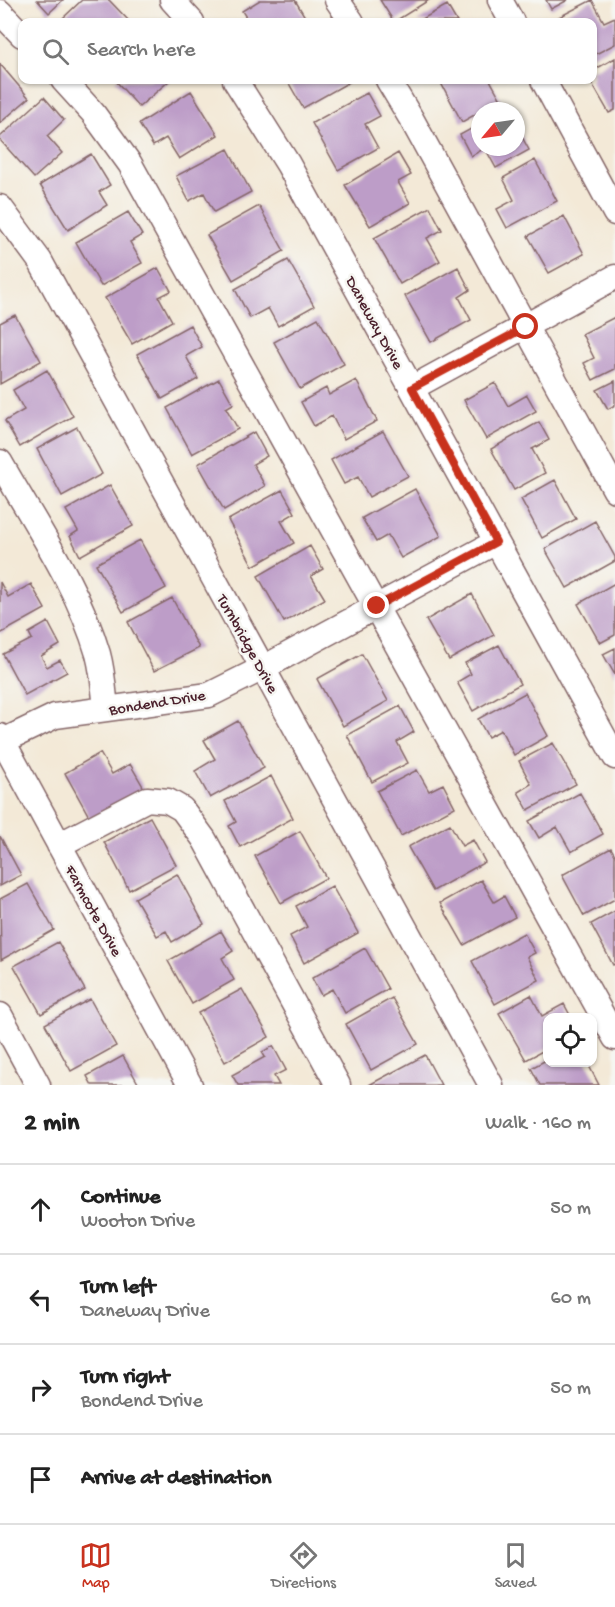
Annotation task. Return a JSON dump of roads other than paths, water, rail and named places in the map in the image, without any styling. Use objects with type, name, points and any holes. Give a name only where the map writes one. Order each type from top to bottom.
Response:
[{"type":"street","points":[[172,0],[188,18]]},
{"type":"street","points":[[337,0],[349,18]]},
{"type":"street","points":[[500,0],[510,18]]},
{"type":"street","points":[[0,12],[18,31]]},
{"type":"street","points":[[67,84],[93,113],[130,164],[615,1038]]},
{"type":"street","name":"Daneway Drive","points":[[238,84],[288,164],[615,757]]},
{"type":"street","points":[[390,84],[615,490]]},
{"type":"street","points":[[545,84],[615,213]]},
{"type":"street","name":"Turnbridge Drive","points":[[0,207],[40,261],[492,1085]]},
{"type":"street","points":[[412,388],[615,277]]},
{"type":"street","points":[[0,462],[71,588],[89,627],[99,657],[106,709]]},
{"type":"street","name":"Bondend Drive","points":[[1,738],[55,716],[209,694],[263,668],[496,542]]},
{"type":"street","name":"Farmcote Drive","points":[[1,738],[190,1085]]},
{"type":"street","points":[[59,845],[147,799],[168,801],[182,809],[204,839],[338,1085]]},
{"type":"street","points":[[0,1015],[38,1085]]}]
